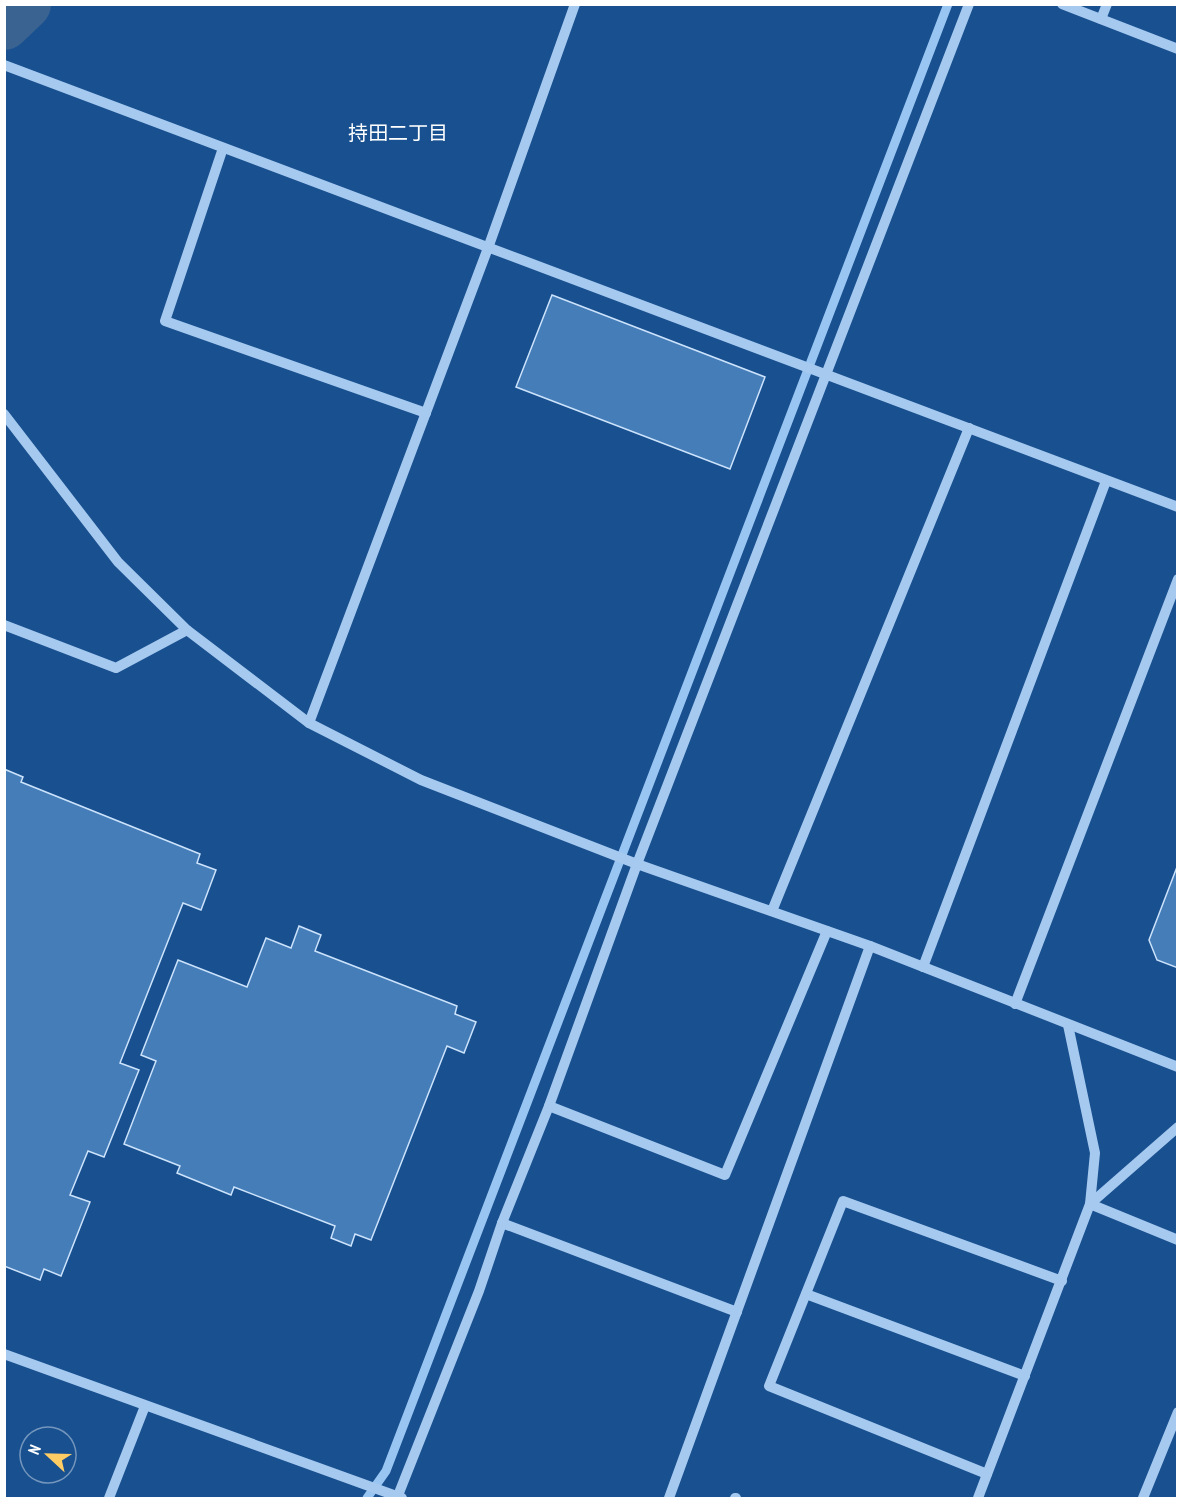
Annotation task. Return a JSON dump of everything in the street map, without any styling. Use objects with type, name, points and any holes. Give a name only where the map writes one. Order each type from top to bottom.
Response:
[{"type":"street","points":[[309,723],[488,248],[575,4]]},
{"type":"street","points":[[4,1354],[399,1498],[479,1291],[502,1222],[549,1106],[636,863],[969,4]]},
{"type":"street","points":[[1062,4],[1178,49]]},
{"type":"street","points":[[1101,19],[1107,4]]},
{"type":"street","points":[[4,65],[1178,507]]},
{"type":"street","points":[[223,148],[165,321],[426,413]]},
{"type":"street","points":[[4,414],[118,562],[187,630],[309,723],[421,780],[636,863],[870,946],[1178,1067]]},
{"type":"street","points":[[772,912],[969,428]]},
{"type":"street","points":[[923,968],[1106,481]]},
{"type":"street","points":[[1015,1004],[1178,579]]},
{"type":"street","points":[[4,625],[116,668],[187,630]]},
{"type":"street","points":[[549,1106],[725,1175],[827,931]]},
{"type":"street","points":[[669,1498],[870,946]]},
{"type":"street","points":[[978,1498],[1090,1204],[1095,1154],[1068,1024]]},
{"type":"street","points":[[1090,1204],[1178,1126]]},
{"type":"street","points":[[987,1474],[769,1386],[843,1201],[1062,1281]]},
{"type":"street","points":[[1090,1204],[1178,1240]]},
{"type":"street","points":[[502,1222],[736,1312]]},
{"type":"street","points":[[806,1294],[1025,1376]]},
{"type":"street","points":[[109,1498],[145,1406]]},
{"type":"street","points":[[1143,1498],[1178,1412]]},
{"type":"building","points":[[552,295],[765,377],[730,469],[516,387]]},
{"type":"building","points":[[4,769],[23,777],[21,782],[200,854],[197,863],[216,870],[201,910],[183,903],[120,1063],[139,1070],[104,1157],[88,1151],[70,1195],[90,1202],[61,1276],[44,1269],[40,1280],[4,1266]]},
{"type":"building","points":[[1177,867],[1178,968],[1157,960],[1149,940]]},
{"type":"building","points":[[299,926],[321,935],[315,951],[457,1006],[455,1014],[476,1022],[464,1053],[447,1046],[371,1240],[355,1234],[351,1246],[331,1238],[335,1226],[234,1187],[231,1195],[177,1173],[180,1166],[124,1144],[156,1061],[141,1055],[178,960],[247,987],[266,938],[291,948]]},
{"type":"waterway","points":[[4,24],[25,4]]},
{"type":"waterway","points":[[367,1498],[386,1471],[948,4]]},
{"type":"district","name":"持田二丁目","points":[[398,133]]}]
